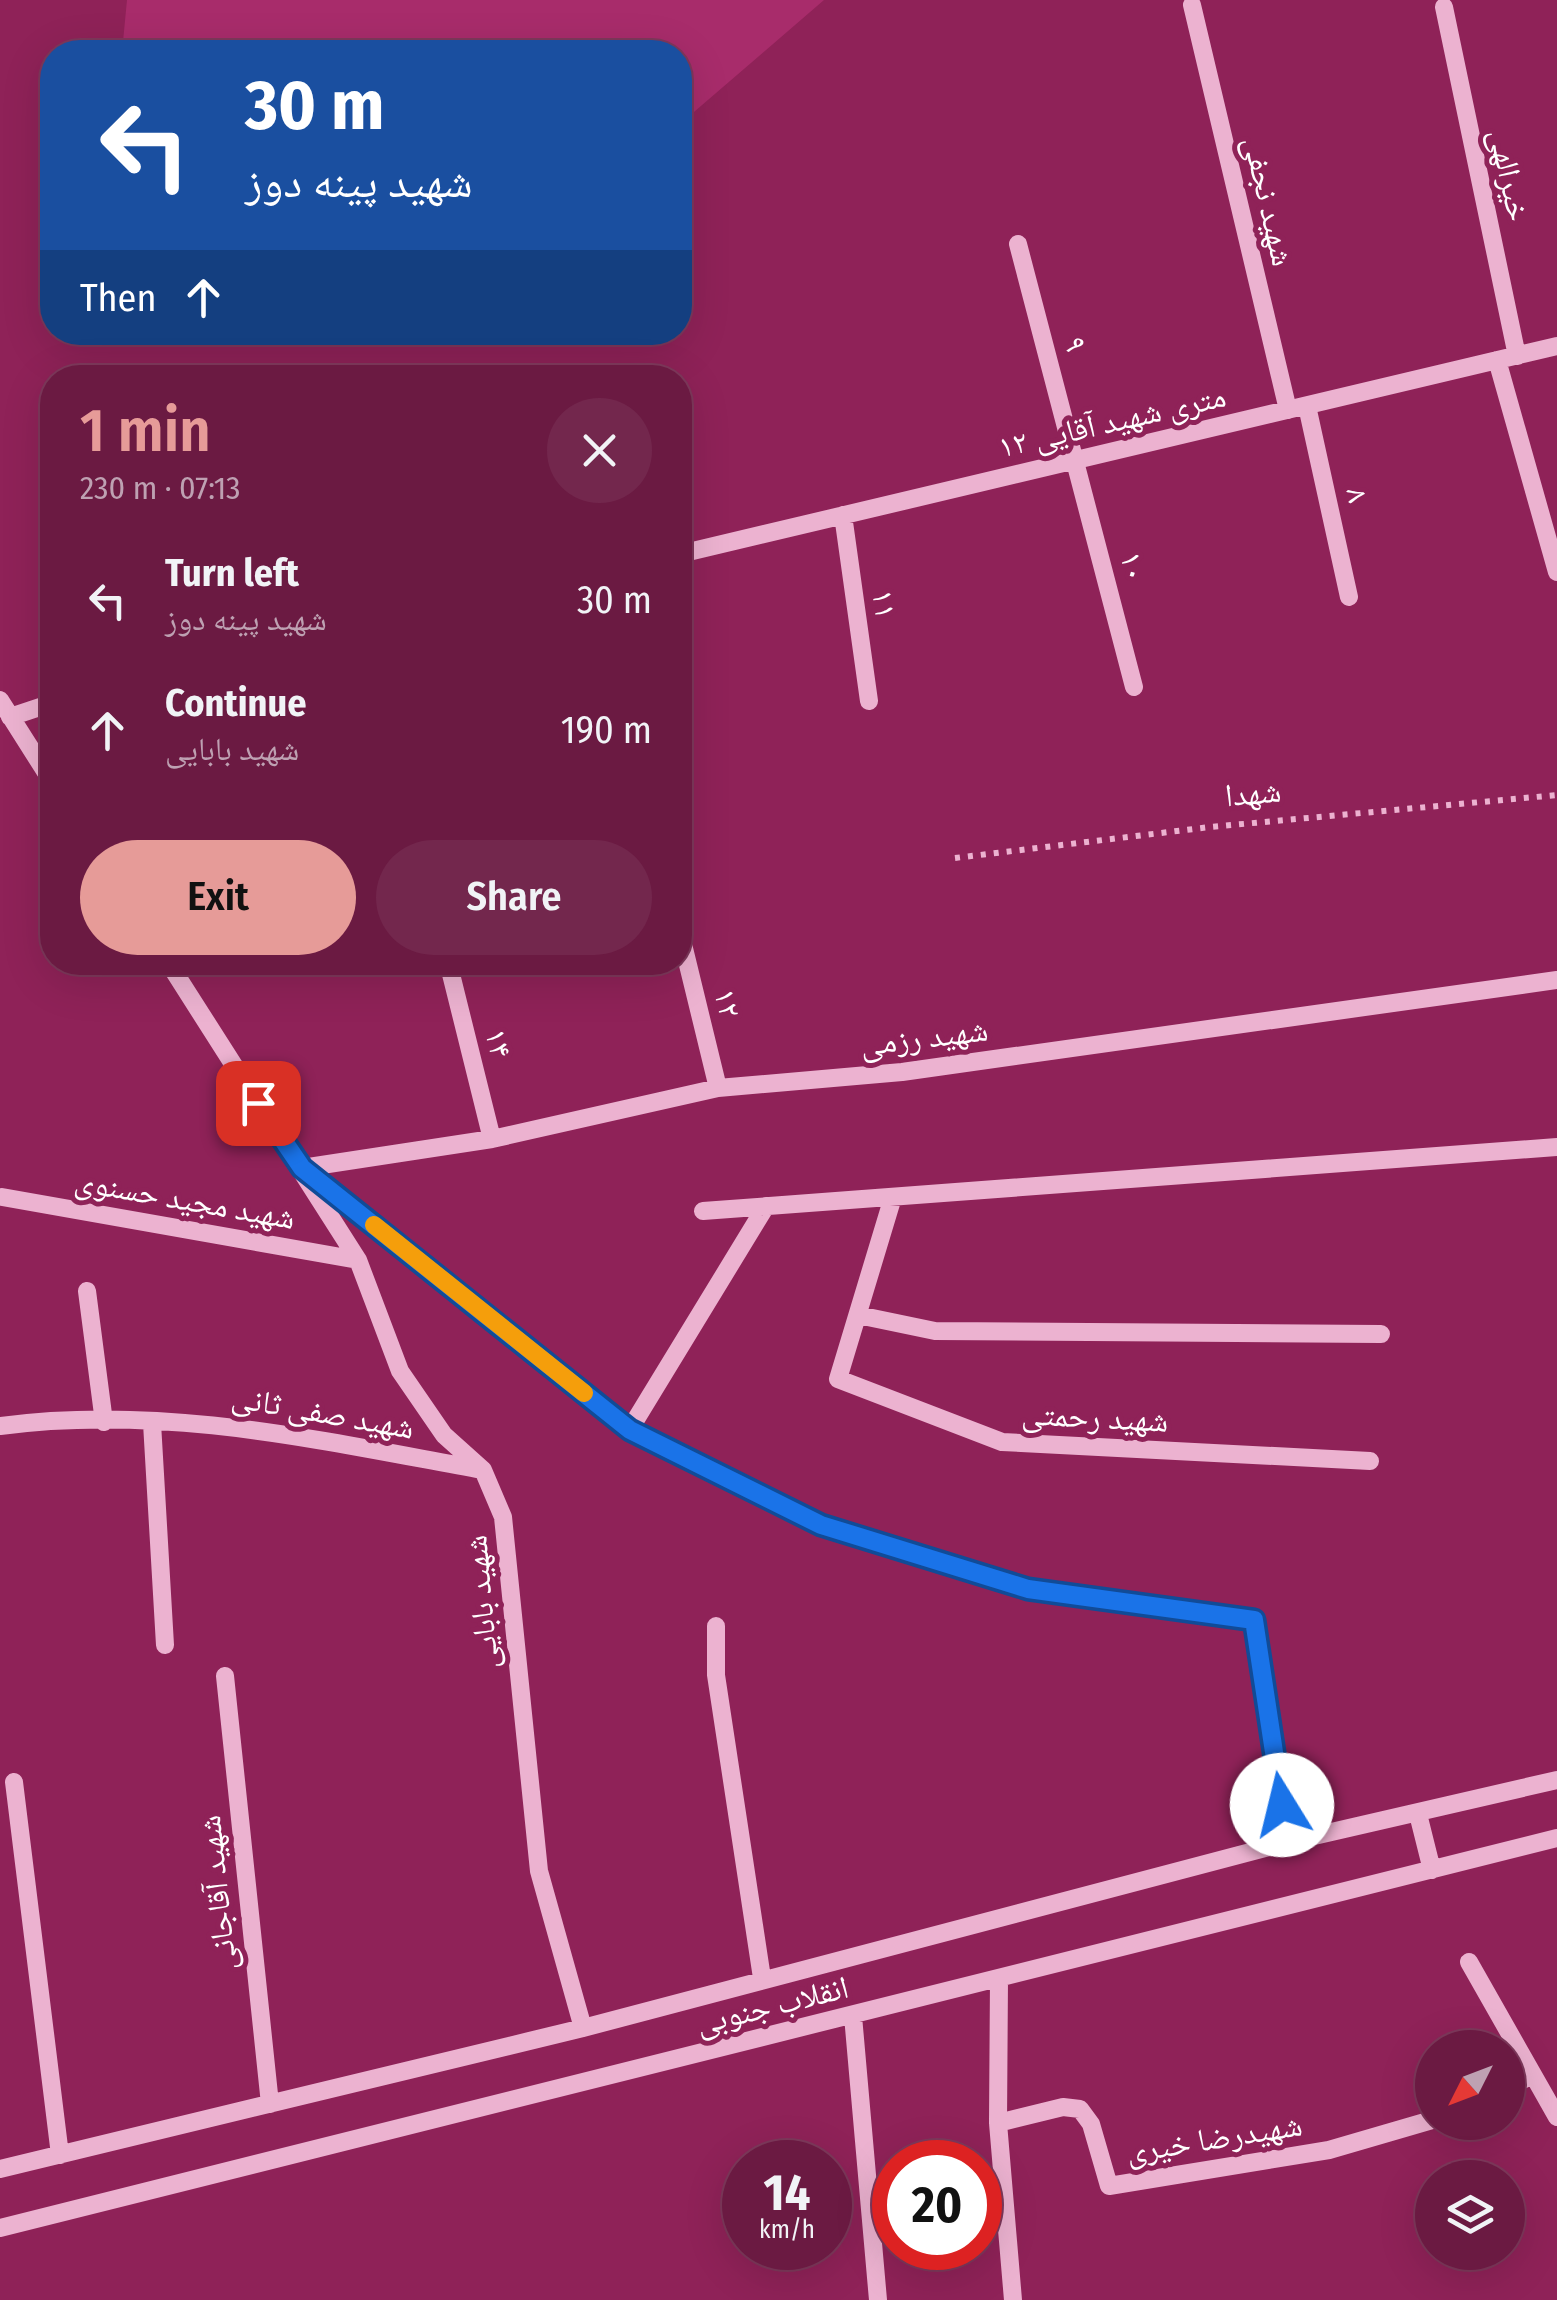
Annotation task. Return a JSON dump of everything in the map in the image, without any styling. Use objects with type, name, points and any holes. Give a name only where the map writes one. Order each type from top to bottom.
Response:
[{"type":"street","name":"شهید نجفی","points":[[1192,5],[1288,410]]},
{"type":"street","name":"خیرالهی","points":[[1444,7],[1517,356]]},
{"type":"street","name":"۹","points":[[1018,244],[1075,460]]},
{"type":"street","name":"۱۲ متری شهید آقایی","points":[[692,551],[1557,346]]},
{"type":"street","points":[[1497,360],[1557,572]]},
{"type":"street","name":"۸","points":[[1307,406],[1350,597]]},
{"type":"street","name":"۱۰","points":[[1075,460],[1134,686]]},
{"type":"street","name":"۱۱","points":[[843,516],[869,701]]},
{"type":"street","points":[[0,700],[40,763]]},
{"type":"street","points":[[10,717],[40,707]]},
{"type":"street","name":"شهید بابایی","points":[[176,975],[358,1260],[400,1371],[444,1435],[483,1470],[503,1516],[539,1871],[583,2028]]},
{"type":"street","name":"۱۴","points":[[451,975],[492,1139]]},
{"type":"street","name":"۱۲","points":[[690,975],[718,1088]]},
{"type":"street","name":"شهید رزمی","points":[[302,1168],[492,1139],[718,1088],[902,1072],[1557,980]]},
{"type":"street","points":[[703,1211],[1557,1147]]},
{"type":"street","points":[[302,1168],[630,1430],[821,1525],[1028,1589],[1254,1620],[1288,1842]]},
{"type":"street","name":"شهید رحمتی","points":[[893,1196],[838,1379],[1002,1442],[1370,1461]]},
{"type":"street","name":"شهید مجید حسنوی","points":[[2,1197],[358,1260]]},
{"type":"street","points":[[630,1430],[766,1206]]},
{"type":"street","points":[[87,1291],[104,1422]]},
{"type":"street","points":[[858,1315],[935,1331],[1381,1334]]},
{"type":"street","name":"شهید صفی ثانی","points":[[0,1426],[44,1420],[226,1423],[483,1470]]},
{"type":"street","points":[[152,1422],[165,1645]]},
{"type":"street","points":[[716,1626],[716,1675],[762,1978]]},
{"type":"street","name":"شهید آقاجانی","points":[[225,1676],[270,2104]]},
{"type":"street","name":"انقلاب جنوبی","points":[[0,2169],[583,2028],[1288,1842],[1557,1780]]},
{"type":"street","points":[[14,1782],[60,2155]]},
{"type":"street","points":[[1418,1814],[1432,1870]]},
{"type":"street","name":"انقلاب جنوبی","points":[[0,2228],[1557,1838]]},
{"type":"street","points":[[1469,1962],[1557,2116]]},
{"type":"street","points":[[999,1979],[998,2123],[1013,2300]]},
{"type":"street","points":[[853,2016],[878,2300]]},
{"type":"street","points":[[1525,2079],[1533,2075]]},
{"type":"street","name":"شهیدرضا خیری","points":[[998,2123],[1063,2107],[1080,2109],[1091,2124],[1109,2186],[1329,2150],[1415,2125]]},
{"type":"path","name":"شهدا","points":[[955,858],[1210,827],[1557,796]]},
{"type":"shaded area","points":[[127,0],[824,0],[692,114],[692,40],[123,40]]},
{"type":"slow traffic","points":[[374,1225],[584,1393]]},
{"type":"route","points":[[258,1103],[302,1168],[630,1430],[821,1525],[1028,1589],[1254,1620],[1282,1805]]}]
